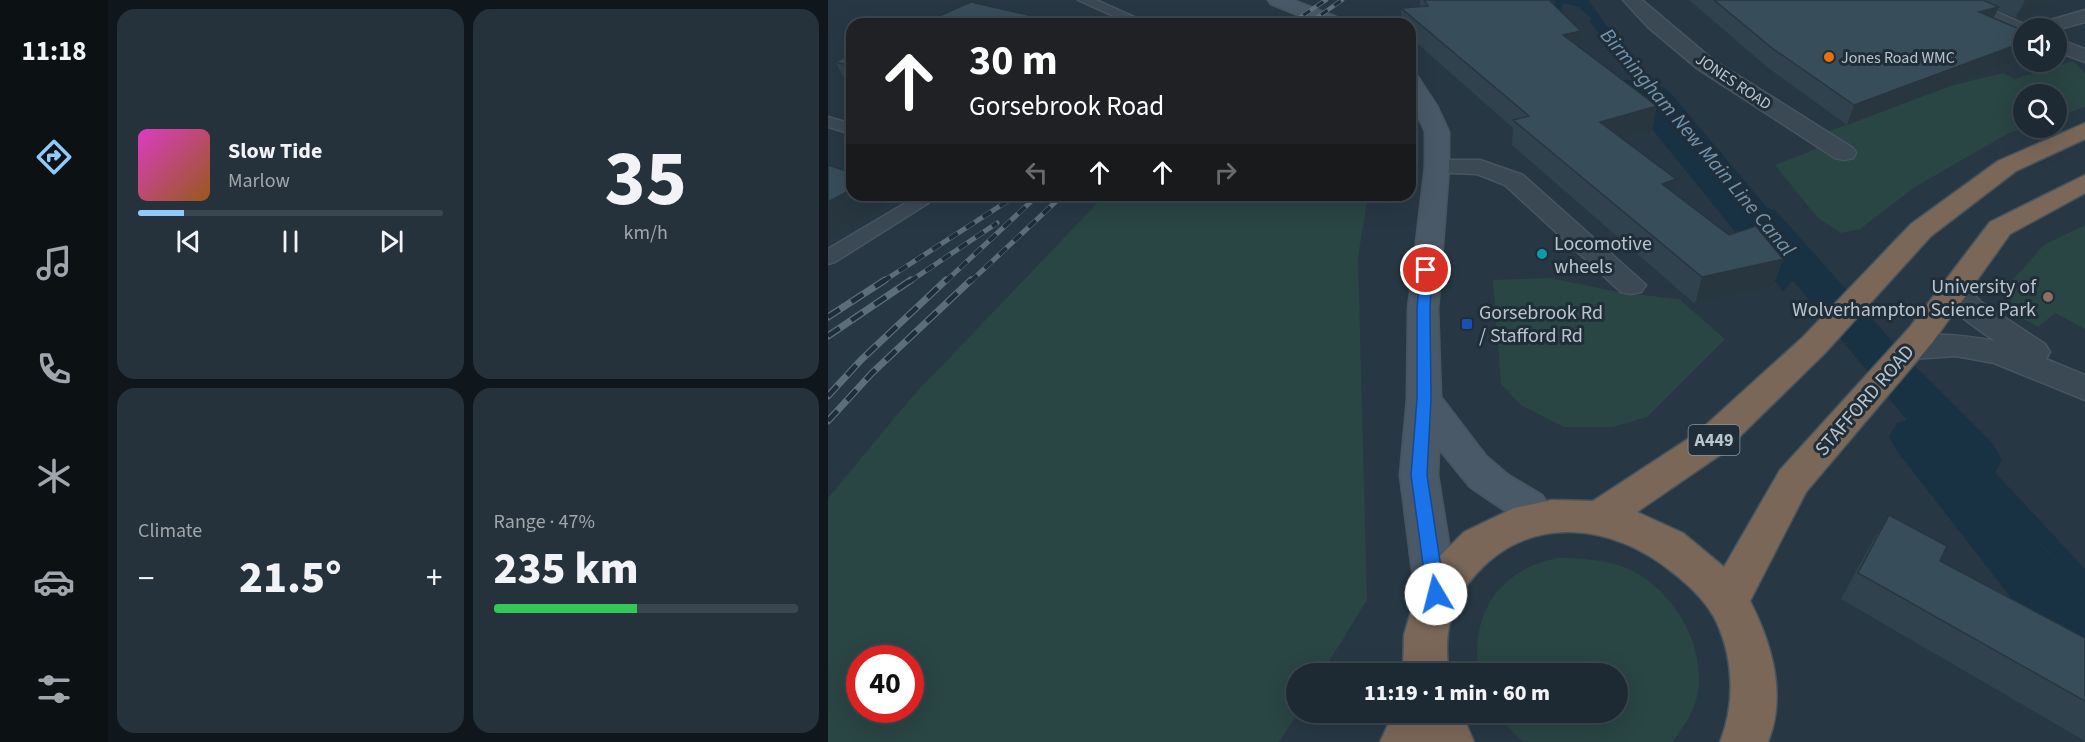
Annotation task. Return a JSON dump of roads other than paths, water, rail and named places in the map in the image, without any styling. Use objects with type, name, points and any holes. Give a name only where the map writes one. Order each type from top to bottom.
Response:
[{"type":"highway","name":"A449","points":[[1600,517],[1710,443],[1814,345],[1872,279],[1921,230],[2007,166],[2085,130]]},
{"type":"highway","name":"STAFFORD ROAD","points":[[1728,602],[1793,482],[1862,404],[1921,343],[1952,290],[2000,228],[2085,183]]},
{"type":"highway","points":[[1424,663],[1426,624],[1436,594],[1462,557],[1497,531],[1538,517],[1569,514],[1600,517],[1647,531],[1689,558],[1728,602],[1741,628],[1752,663],[1753,700],[1747,740]]},
{"type":"highway","points":[[1404,742],[1414,723]]},
{"type":"highway","points":[[1442,723],[1450,742]]},
{"type":"street","points":[[1277,0],[1322,18]]},
{"type":"street","name":"JONES ROAD","points":[[1632,0],[1671,37],[1711,67],[1844,153]]},
{"type":"street","points":[[1955,0],[2013,25]]},
{"type":"street","points":[[2067,21],[2085,16]]},
{"type":"street","points":[[2067,49],[2085,56]]},
{"type":"street","points":[[1416,91],[1426,106],[1437,132],[1437,167],[1423,309],[1424,399],[1419,475],[1436,594]]},
{"type":"street","points":[[1437,167],[1480,167],[1514,180],[1631,285]]},
{"type":"street","points":[[1952,290],[1970,309],[2011,339],[2085,382]]},
{"type":"street","points":[[1921,343],[1956,345],[2001,353],[2085,388]]},
{"type":"street","points":[[1424,399],[1460,452],[1494,485],[1529,504],[1538,517]]},
{"type":"lane","points":[[1085,0],[1128,18]]},
{"type":"lane","points":[[828,122],[846,127]]},
{"type":"lane","points":[[828,258],[922,201]]},
{"type":"water","points":[[1551,0],[1588,0],[1643,76],[1668,90],[1812,261],[1783,291],[1644,119],[1622,80],[1637,80],[1590,22],[1591,18],[1579,7]]},
{"type":"water","points":[[1933,406],[2085,569],[2085,593],[1927,417]]},
{"type":"water","points":[[2066,608],[2085,623],[2085,644],[2068,634],[2048,612]]},
{"type":"waterway","points":[[1560,0],[1556,14],[1563,24]]},
{"type":"waterway","name":"Birmingham New Main Line Canal","points":[[1761,218],[1892,372],[1975,460]]},
{"type":"waterway","points":[[1915,437],[2059,611],[2085,631]]},
{"type":"railway","points":[[1299,18],[1326,0]]},
{"type":"railway","points":[[1316,18],[1342,0]]},
{"type":"railway","points":[[882,282],[1008,201]]},
{"type":"railway","points":[[945,282],[1032,201]]},
{"type":"railway","points":[[970,282],[1057,201]]},
{"type":"railway","points":[[909,282],[997,223]]},
{"type":"railway","points":[[828,317],[885,280]]},
{"type":"railway","points":[[828,336],[911,280]]},
{"type":"railway","points":[[828,396],[861,360],[946,280]]},
{"type":"railway","points":[[828,421],[872,373],[971,280]]},
{"type":"place","name":"Jones Road WMC","points":[[1829,57]]},
{"type":"place","name":"Locomotive wheels","points":[[1542,254]]},
{"type":"place","name":"University of Wolverhampton Science Park","points":[[2048,297]]},
{"type":"place","name":"Gorsebrook Rd / Stafford Rd","points":[[1467,324]]}]
